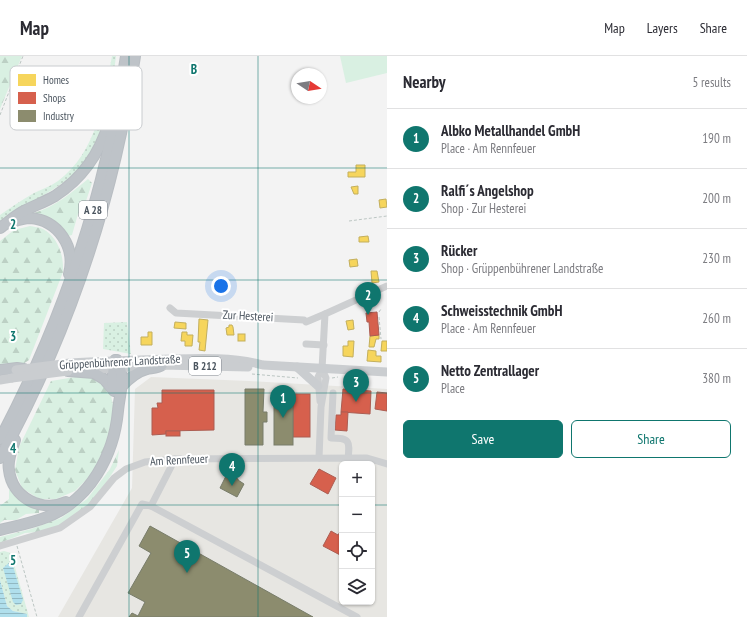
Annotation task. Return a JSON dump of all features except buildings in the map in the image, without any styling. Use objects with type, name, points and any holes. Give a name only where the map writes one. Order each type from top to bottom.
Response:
[{"type":"highway","name":"A 28","points":[[124,66],[126,56]]},
{"type":"highway","name":"A 28","points":[[132,66],[134,56]]},
{"type":"highway","points":[[3,226],[21,213],[55,196],[67,188],[81,175],[99,150],[106,130]]},
{"type":"highway","name":"A 28","points":[[0,439],[31,378],[58,313],[82,248],[94,209],[113,130]]},
{"type":"highway","name":"A 28","points":[[0,458],[24,414],[62,331],[92,248],[122,130]]},
{"type":"highway","points":[[3,226],[29,218],[44,221],[52,225],[67,244],[70,253],[70,270],[58,306],[58,313]]},
{"type":"highway","points":[[0,530],[47,517],[61,510],[72,503],[98,474],[106,461],[115,433],[118,406],[117,389],[112,381],[116,364]]},
{"type":"highway","points":[[117,389],[138,372],[159,368],[162,366]]},
{"type":"highway","points":[[69,367],[74,372],[89,372],[94,374],[104,379],[117,389]]},
{"type":"highway","points":[[0,370],[18,371]]},
{"type":"highway","points":[[24,414],[23,425],[16,439],[9,460],[11,480],[16,490],[24,498],[33,503],[50,506],[60,505],[83,492]]},
{"type":"main road","name":"Grüppenbührener Landstraße","points":[[0,373],[196,358],[247,361],[263,365],[387,372]]},
{"type":"main road","name":"Grüppenbührener Landstraße","points":[[116,364],[248,367],[263,365]]},
{"type":"main road","name":"Grüppenbührener Landstraße","points":[[0,380],[18,371],[69,367]]},
{"type":"main road","points":[[298,367],[318,386]]},
{"type":"street","name":"Zur Hesterei","points":[[170,308],[176,312],[304,320],[306,325],[325,314],[387,286]]},
{"type":"street","points":[[321,407],[318,377],[322,369],[325,314]]},
{"type":"street","points":[[306,344],[324,345]]},
{"type":"street","points":[[318,458],[321,407],[326,378],[322,369]]},
{"type":"street","points":[[333,393],[331,438],[341,438],[347,440],[349,443],[348,458]]},
{"type":"street","name":"Am Rennfeuer","points":[[0,546],[60,528],[90,507],[114,478],[126,469],[145,462],[175,459],[367,458],[387,464]]},
{"type":"street","points":[[151,506],[175,459]]},
{"type":"street","points":[[79,617],[142,504],[151,506],[357,617]]},
{"type":"path","points":[[20,66],[24,56]]},
{"type":"path","points":[[0,115],[10,90]]},
{"type":"path","points":[[349,221],[387,216]]},
{"type":"path","points":[[379,317],[381,339]]},
{"type":"path","points":[[248,373],[294,376],[305,381],[309,379]]},
{"type":"path","points":[[332,378],[339,377]]},
{"type":"path","points":[[15,542],[37,617]]},
{"type":"shaded area","points":[[151,377],[387,389],[387,617],[58,617],[132,488],[135,389]]},
{"type":"green space","points":[[0,56],[22,56],[18,66],[10,66],[10,85],[0,109]]},
{"type":"green space","points":[[112,56],[116,56],[115,66],[110,66]]},
{"type":"green space","points":[[340,56],[387,56],[387,73],[346,83]]},
{"type":"green space","points":[[94,130],[101,130],[88,159],[80,169],[46,194],[0,221],[0,215],[8,209],[34,193],[58,181],[71,169],[82,155]]},
{"type":"green space","points":[[88,179],[92,183],[84,207],[78,214],[72,235],[64,237],[34,217],[34,213],[56,203]]},
{"type":"green space","points":[[30,226],[43,229],[53,237],[61,253],[63,272],[29,360],[23,364],[0,365],[0,241],[14,230]]},
{"type":"green space","points":[[127,322],[131,354],[103,349],[104,323]]},
{"type":"green space","points":[[81,376],[94,378],[105,385],[111,396],[114,409],[109,440],[96,470],[75,491],[56,499],[39,499],[22,488],[15,470],[19,447],[51,381]]},
{"type":"green space","points":[[119,450],[117,466],[100,492],[86,508],[59,526],[39,532],[25,533],[0,543],[0,537],[31,529],[61,518],[87,499],[110,469]]},
{"type":"green space","points":[[9,490],[12,490],[27,504],[39,509],[39,513],[26,514],[16,520],[4,520],[0,523],[0,506],[9,499]]},
{"type":"green space","points":[[4,551],[11,553],[29,617],[27,617],[26,614],[13,611],[7,606],[0,580],[0,552]]},
{"type":"water","points":[[10,562],[13,566],[23,600],[21,604],[16,605],[13,602],[3,568]]},
{"type":"water","points":[[0,580],[7,606],[13,611],[27,614],[27,617],[0,617]]},
{"type":"place","name":"Ralfi´s Angelshop","points":[[368,315]]},
{"type":"place","name":"Rücker","points":[[356,402]]},
{"type":"place","name":"Albko Metallhandel GmbH","points":[[283,418]]},
{"type":"place","name":"Schweisstechnik GmbH","points":[[232,486]]},
{"type":"place","name":"Netto Zentrallager","points":[[187,573]]}]
